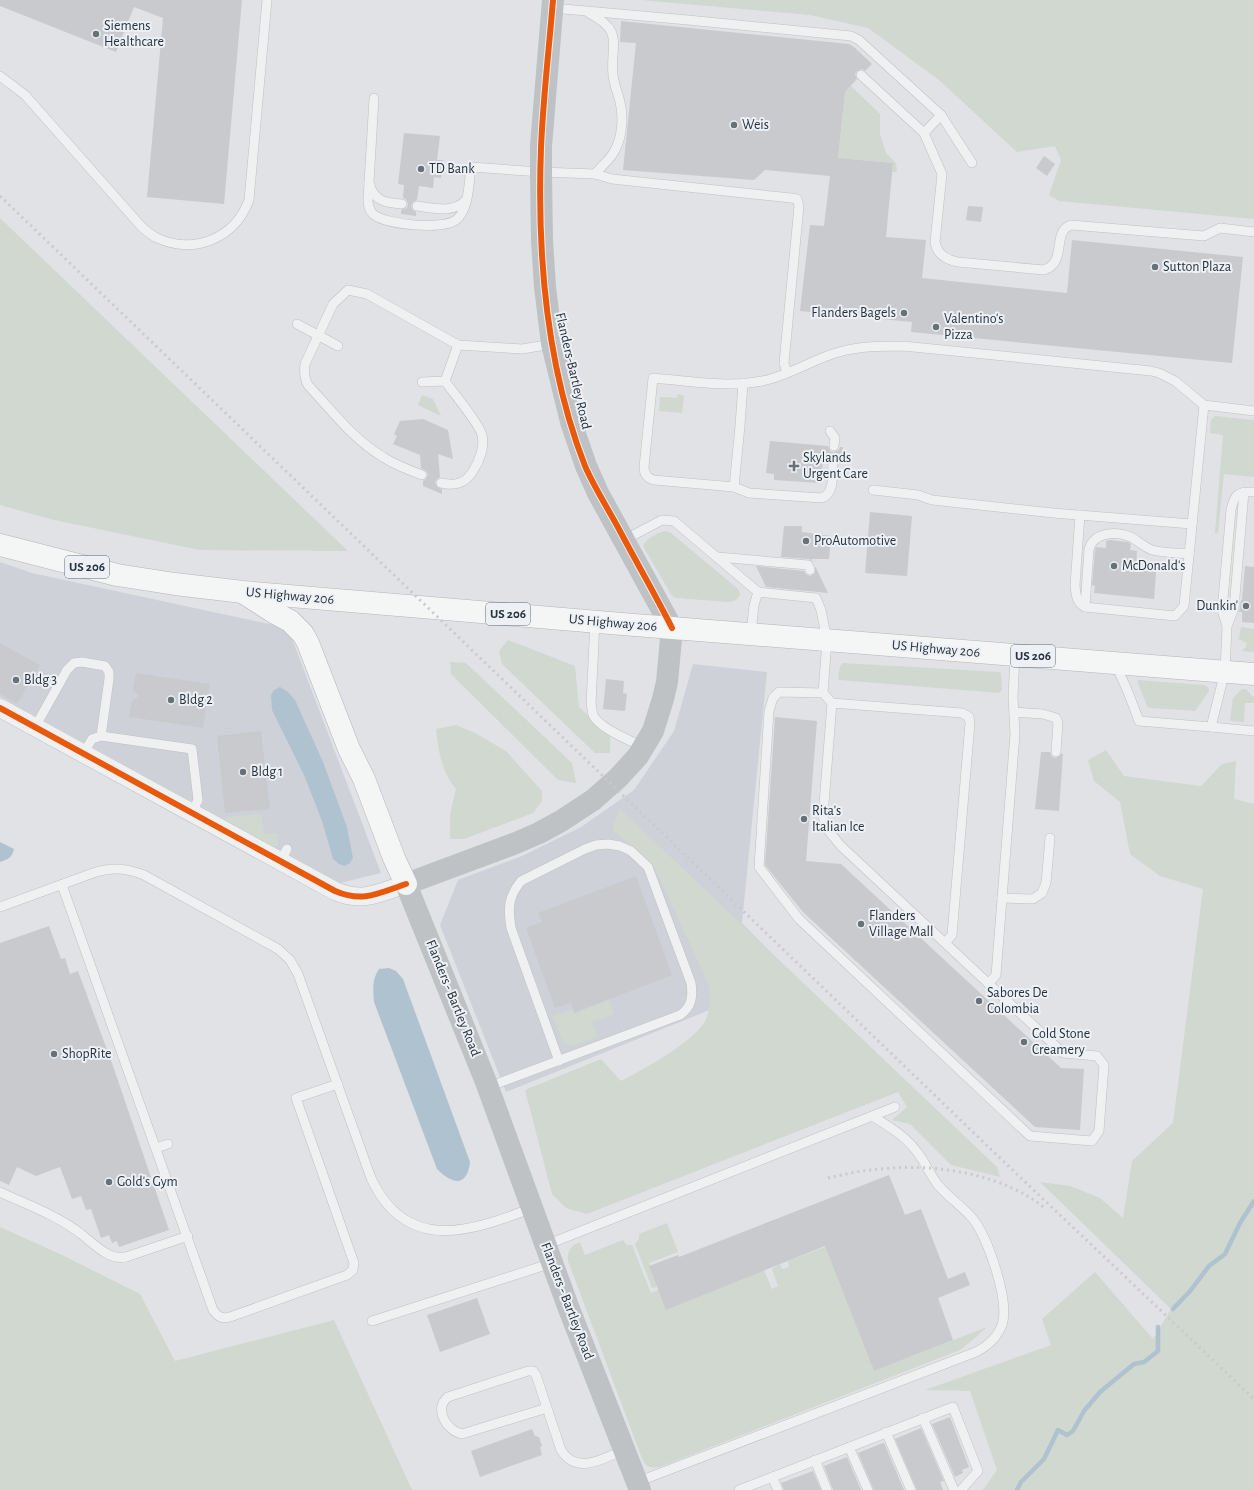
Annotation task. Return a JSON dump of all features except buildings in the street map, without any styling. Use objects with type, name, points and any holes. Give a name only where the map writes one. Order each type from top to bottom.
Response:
[{"type":"highway","name":"US Highway 206","points":[[0,545],[117,575],[243,592],[595,622],[1254,674]]},
{"type":"highway","points":[[243,592],[276,614],[290,621],[303,634],[308,643],[349,749],[364,779],[394,858],[406,884]]},
{"type":"main road","name":"Flanders-Bartley Road","points":[[552,4],[541,146],[542,240],[545,287],[552,344],[571,422],[586,466],[598,493],[672,628]]},
{"type":"main road","points":[[406,884],[516,843],[561,821],[600,794],[638,756],[653,730],[663,699],[669,668],[672,628]]},
{"type":"main road","name":"Flanders - Bartley Road","points":[[406,884],[488,1087],[549,1254],[638,1486]]},
{"type":"street","points":[[0,708],[192,813],[284,856],[328,888],[341,894],[354,897],[367,897],[406,884]]},
{"type":"lane","points":[[0,76],[25,95],[140,225],[156,237],[171,243],[188,245],[202,243],[230,230],[242,216],[249,200],[267,0]]},
{"type":"lane","points":[[552,4],[586,12],[688,20],[851,36],[859,40],[941,115],[972,163]]},
{"type":"lane","points":[[586,12],[606,24],[613,33],[613,82],[620,103],[622,116],[621,129],[617,145],[612,155],[595,174]]},
{"type":"lane","points":[[861,75],[924,134],[942,174],[936,246],[941,255],[953,261],[1044,270],[1048,269],[1055,262],[1059,250],[1061,234],[1065,228],[1071,225],[1204,236],[1220,228],[1254,232]]},
{"type":"lane","points":[[374,98],[368,175],[368,200],[369,208],[372,213],[386,221],[434,226],[457,220],[462,214],[466,200],[471,167],[595,174],[612,179],[797,199],[799,206],[784,363],[787,373]]},
{"type":"lane","points":[[924,134],[941,115]]},
{"type":"lane","points":[[368,175],[370,186],[378,198],[387,203],[402,204]]},
{"type":"lane","points":[[417,206],[451,209],[461,206],[466,200]]},
{"type":"lane","points":[[422,475],[382,457],[368,446],[346,426],[308,385],[304,372],[305,364],[333,304],[348,290],[367,294],[458,345],[522,349],[552,344]]},
{"type":"lane","points":[[297,324],[338,346]]},
{"type":"lane","points":[[445,382],[458,345]]},
{"type":"lane","points":[[833,463],[831,490],[822,498],[749,493],[734,487],[654,480],[645,474],[644,467],[653,378],[730,384],[763,381],[839,352],[866,347],[903,346],[1151,371],[1159,373],[1175,381],[1204,405],[1254,411]]},
{"type":"lane","points":[[422,382],[445,382]]},
{"type":"lane","points":[[441,483],[451,485],[459,484],[469,477],[481,452],[483,441],[480,429],[445,382]]},
{"type":"lane","points":[[734,487],[743,383]]},
{"type":"lane","points":[[1080,515],[1074,585],[1078,601],[1081,605],[1085,607],[1175,616],[1184,606],[1204,405]]},
{"type":"lane","points":[[830,431],[835,438],[834,446]]},
{"type":"lane","points":[[873,490],[918,495],[932,500],[1080,515],[1192,524]]},
{"type":"lane","points":[[1211,728],[1225,671],[1227,626],[1222,610],[1230,510],[1239,493],[1254,492]]},
{"type":"lane","points":[[624,540],[656,522],[670,519],[676,522],[758,592],[818,595],[827,640],[823,693]]},
{"type":"lane","points":[[1085,607],[1089,549],[1091,543],[1097,537],[1110,534],[1129,537],[1150,549],[1189,554]]},
{"type":"lane","points":[[718,558],[808,565],[810,570]]},
{"type":"lane","points":[[751,634],[754,605],[758,592]]},
{"type":"lane","points":[[595,622],[591,703],[593,714],[598,722],[607,728],[643,747]]},
{"type":"lane","points":[[989,983],[996,975],[1015,734],[1013,697],[1016,655]]},
{"type":"lane","points":[[35,727],[67,670],[74,663],[82,662],[105,666],[109,672],[101,736]]},
{"type":"lane","points":[[1115,663],[1139,721],[1254,731]]},
{"type":"lane","points":[[832,703],[823,816],[825,825],[831,835],[841,846],[945,943],[989,983],[1063,1053],[1097,1056],[1104,1065],[1099,1131],[1092,1141],[1030,1136],[799,919],[759,867],[769,711],[775,694],[782,691],[823,693],[832,703],[962,713],[969,717],[970,723],[952,935],[945,943]]},
{"type":"lane","points":[[1014,712],[1043,714],[1056,718],[1058,723],[1056,752]]},
{"type":"lane","points":[[83,754],[92,739],[101,736],[192,749],[198,800],[192,813]]},
{"type":"lane","points":[[1002,898],[1033,899],[1042,893],[1046,883],[1050,838]]},
{"type":"lane","points":[[488,1087],[559,1061],[680,1015],[685,1012],[691,1003],[691,983],[648,867],[631,851],[620,846],[608,844],[596,845],[578,853],[521,881],[512,894],[510,900],[509,907],[511,928],[559,1061]]},
{"type":"lane","points":[[0,907],[104,870],[118,868],[132,870],[158,882],[281,951],[293,965],[298,974],[375,1187],[386,1204],[400,1216],[415,1225],[430,1230],[450,1231],[479,1226],[532,1208]]},
{"type":"lane","points":[[62,885],[188,1236],[213,1310],[220,1318],[230,1317],[350,1273],[354,1267],[354,1263],[296,1098],[338,1084]]},
{"type":"lane","points":[[372,1321],[549,1254],[895,1107]]},
{"type":"lane","points":[[638,1486],[976,1352],[988,1345],[997,1336],[1002,1324],[1004,1312],[997,1275],[984,1237],[973,1220],[960,1205],[938,1185],[921,1158],[906,1139],[896,1130],[872,1116]]},
{"type":"lane","points":[[156,1148],[168,1144]]},
{"type":"lane","points":[[0,1192],[66,1223],[81,1234],[91,1244],[117,1257],[126,1258],[188,1236]]},
{"type":"lane","points":[[547,1408],[466,1434],[457,1433],[450,1428],[442,1416],[441,1407],[442,1403],[448,1398],[528,1371],[533,1371],[536,1375],[547,1408],[561,1450],[566,1457],[572,1462],[589,1464],[624,1450]]},
{"type":"lane","points":[[739,1490],[953,1407],[978,1471],[961,1490]]},
{"type":"lane","points":[[923,1418],[954,1490]]},
{"type":"lane","points":[[886,1432],[911,1490]]},
{"type":"lane","points":[[849,1447],[868,1490]]},
{"type":"lane","points":[[815,1460],[827,1490]]},
{"type":"lane","points":[[772,1477],[778,1490]]},
{"type":"shaded area","points":[[641,0],[1254,0],[1254,219],[1059,201],[1049,195],[1061,160],[1055,146],[1017,152],[939,80],[868,28],[810,15]]},
{"type":"shaded area","points":[[851,86],[880,114],[880,134],[886,153],[896,163],[897,172],[892,172],[893,163],[838,158],[845,92]]},
{"type":"shaded area","points":[[0,218],[348,551],[200,550],[54,520],[0,505]]},
{"type":"shaded area","points":[[678,394],[684,396],[682,413],[659,411],[660,397],[677,398]]},
{"type":"shaded area","points":[[422,395],[433,399],[441,416],[418,405]]},
{"type":"shaded area","points":[[1215,416],[1254,420],[1254,477],[1224,474],[1218,533],[1215,533],[1223,435],[1210,433],[1211,420]]},
{"type":"shaded area","points":[[666,531],[671,533],[738,589],[740,594],[737,599],[728,602],[676,598],[672,596],[643,546],[647,540],[653,536]]},
{"type":"shaded area","points":[[0,562],[32,573],[288,628],[381,873],[340,883],[0,697]]},
{"type":"shaded area","points":[[1241,627],[1254,629],[1254,652],[1242,651],[1246,647],[1247,643],[1239,639]]},
{"type":"shaded area","points":[[508,640],[575,666],[579,707],[610,736],[610,753],[595,753],[502,664],[499,651]]},
{"type":"shaded area","points":[[450,662],[466,663],[572,763],[576,783],[558,780],[451,674]]},
{"type":"shaded area","points":[[843,663],[998,672],[1001,673],[1002,690],[999,693],[840,680],[838,679],[840,666]]},
{"type":"shaded area","points":[[693,664],[767,672],[742,923],[794,976],[506,1092],[440,925],[458,880],[522,856],[581,827],[634,790],[674,731]]},
{"type":"shaded area","points":[[1138,680],[1204,685],[1208,687],[1209,691],[1195,711],[1151,708],[1147,706]]},
{"type":"shaded area","points":[[1242,689],[1246,689],[1254,698],[1254,703],[1245,703],[1244,722],[1231,721],[1233,698]]},
{"type":"shaded area","points":[[456,725],[475,733],[506,751],[542,791],[542,801],[533,813],[464,839],[450,839],[450,814],[456,789],[451,783],[444,769],[436,729]]},
{"type":"shaded area","points":[[1106,750],[1124,776],[1201,786],[1222,764],[1236,761],[1234,799],[1254,804],[1254,1490],[983,1490],[997,1470],[970,1391],[925,1390],[1051,1345],[1042,1319],[1095,1272],[1153,1339],[1171,1309],[1040,1182],[1070,1186],[1100,1198],[1123,1218],[1132,1161],[1173,1123],[1203,889],[1160,876],[1130,854],[1120,802],[1094,781],[1088,760]]},
{"type":"shaded area","points":[[620,809],[997,1167],[1000,1177],[951,1165],[910,1124],[892,1120],[907,1107],[898,1092],[587,1214],[566,1208],[552,1194],[525,1090],[601,1059],[621,1081],[666,1055],[688,1039],[704,1023],[709,1009],[709,985],[655,868],[612,829]]},
{"type":"shaded area","points":[[262,814],[264,834],[277,833],[277,846],[271,847],[225,821],[227,817]]},
{"type":"shaded area","points":[[609,999],[614,1014],[592,1022],[597,1037],[575,1045],[563,1042],[553,1016]]},
{"type":"shaded area","points":[[667,1223],[678,1252],[649,1263],[657,1287],[652,1288],[635,1244],[639,1239],[639,1234]]},
{"type":"shaded area","points":[[0,1227],[60,1254],[140,1294],[175,1361],[334,1320],[412,1490],[0,1490]]},
{"type":"shaded area","points":[[623,1240],[627,1245],[632,1245],[651,1293],[658,1290],[764,1270],[772,1289],[778,1286],[772,1269],[780,1264],[782,1269],[789,1267],[788,1261],[830,1245],[831,1260],[874,1371],[987,1327],[960,1350],[660,1467],[650,1467],[643,1461],[568,1261],[570,1249],[580,1242],[585,1255]]},
{"type":"water","points":[[280,687],[288,692],[295,700],[323,762],[347,827],[353,858],[350,863],[345,866],[339,864],[333,859],[322,821],[304,775],[272,710],[271,695],[274,690]]},
{"type":"water","points":[[0,842],[14,849],[9,858],[0,862]]},
{"type":"water","points":[[389,968],[396,971],[403,979],[470,1162],[466,1176],[462,1180],[458,1181],[448,1178],[437,1169],[374,1002],[373,993],[375,977],[379,969]]},
{"type":"waterway","points":[[1173,1309],[1191,1290],[1209,1266],[1225,1254],[1240,1223],[1254,1201]]},
{"type":"waterway","points":[[1017,1490],[1021,1482],[1044,1459],[1058,1430],[1067,1435],[1073,1431],[1084,1411],[1100,1392],[1134,1364],[1144,1362],[1158,1351],[1158,1327]]},
{"type":"railway","points":[[0,196],[1001,1159],[1254,1399]]},
{"type":"railway","points":[[828,1178],[861,1171],[894,1168],[940,1169],[986,1178],[1008,1186],[1028,1196],[1046,1209]]},
{"type":"cycle path","points":[[553,0],[543,111],[540,188],[543,269],[553,349],[561,389],[585,466],[672,628]]},
{"type":"cycle path","points":[[0,708],[335,891],[345,895],[363,896],[379,893],[406,884]]},
{"type":"place","name":"Siemens Healthcare","points":[[96,34]]},
{"type":"place","name":"Weis","points":[[734,125]]},
{"type":"place","name":"TD Bank","points":[[421,169]]},
{"type":"place","name":"Sutton Plaza","points":[[1155,267]]},
{"type":"place","name":"Flanders Bagels","points":[[904,313]]},
{"type":"place","name":"Valentino's Pizza","points":[[936,327]]},
{"type":"place","name":"Skylands Urgent Care","points":[[794,466]]},
{"type":"place","name":"ProAutomotive","points":[[806,541]]},
{"type":"place","name":"McDonald's","points":[[1114,566]]},
{"type":"place","name":"Dunkin'","points":[[1246,606]]},
{"type":"place","name":"Bldg 3","points":[[16,680]]},
{"type":"place","name":"Bldg 2","points":[[171,700]]},
{"type":"place","name":"Bldg 1","points":[[243,772]]},
{"type":"place","name":"Rita's Italian Ice","points":[[804,819]]},
{"type":"place","name":"Flanders Village Mall","points":[[861,924]]},
{"type":"place","name":"Sabores De Colombia","points":[[979,1001]]},
{"type":"place","name":"Cold Stone Creamery","points":[[1024,1042]]},
{"type":"place","name":"ShopRite","points":[[54,1054]]},
{"type":"place","name":"Gold's Gym","points":[[109,1182]]}]
